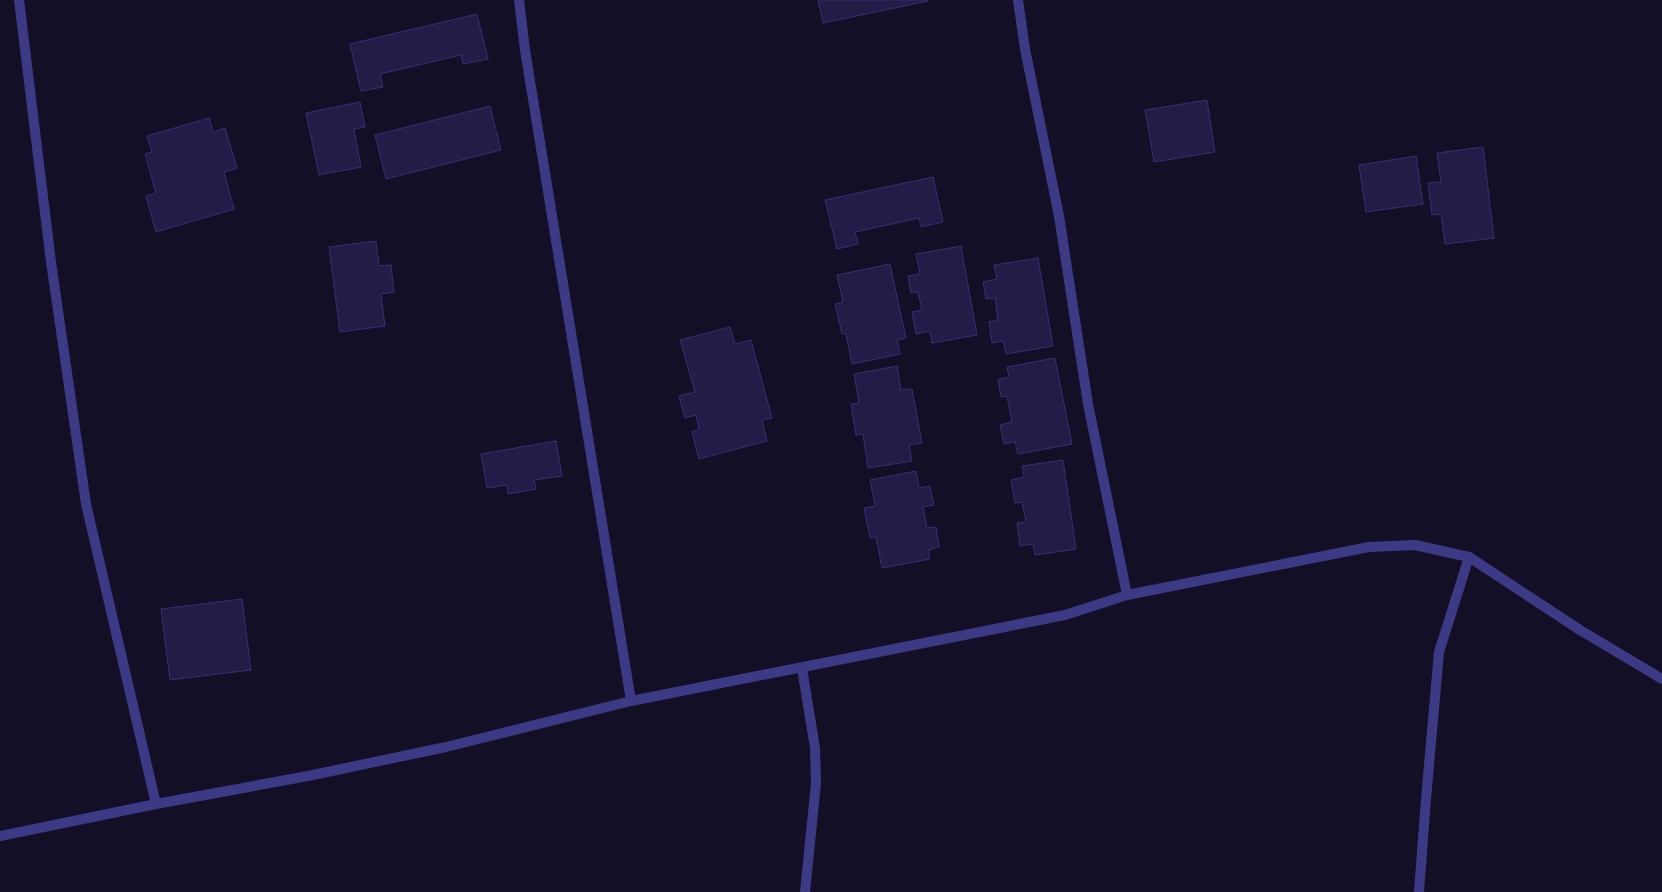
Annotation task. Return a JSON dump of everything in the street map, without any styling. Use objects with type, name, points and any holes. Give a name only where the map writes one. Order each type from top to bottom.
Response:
[{"type":"street","points":[[19,0],[51,262],[86,504],[156,804]]},
{"type":"street","points":[[519,0],[528,66],[631,701]]},
{"type":"street","points":[[1018,0],[1025,49],[1059,216],[1088,404],[1127,595]]},
{"type":"street","points":[[0,836],[156,804],[308,776],[446,747],[631,701],[1065,615],[1127,595],[1369,547],[1415,545],[1469,557],[1518,590],[1662,680]]},
{"type":"street","points":[[1420,892],[1426,791],[1438,652],[1469,557]]},
{"type":"street","points":[[802,668],[816,748],[816,783],[805,892]]},
{"type":"building","points":[[818,0],[928,0],[928,1],[823,23]]},
{"type":"building","points":[[477,14],[488,59],[463,64],[461,55],[380,74],[383,87],[361,91],[350,44]]},
{"type":"building","points":[[1207,100],[1215,152],[1154,162],[1145,110]]},
{"type":"building","points":[[360,102],[365,127],[354,129],[361,167],[319,175],[306,113]]},
{"type":"building","points":[[490,106],[501,150],[386,179],[375,135]]},
{"type":"building","points":[[209,118],[213,132],[225,128],[237,168],[224,172],[234,209],[156,232],[146,196],[156,193],[145,154],[152,152],[147,136]]},
{"type":"building","points":[[1483,147],[1494,238],[1445,244],[1441,214],[1432,215],[1428,183],[1441,182],[1437,153]]},
{"type":"building","points":[[1416,156],[1423,204],[1366,212],[1359,165]]},
{"type":"building","points":[[933,177],[943,222],[921,227],[919,218],[855,232],[858,244],[837,249],[825,200]]},
{"type":"building","points":[[376,241],[379,266],[391,265],[394,292],[381,294],[385,326],[340,332],[329,247]]},
{"type":"building","points":[[961,246],[977,335],[932,343],[930,331],[916,334],[912,312],[922,310],[918,292],[911,293],[908,276],[920,274],[916,254]]},
{"type":"building","points":[[1038,258],[1053,346],[1006,354],[1003,341],[992,343],[989,322],[998,320],[995,298],[986,299],[983,282],[997,279],[994,265]]},
{"type":"building","points":[[890,264],[906,338],[897,340],[900,354],[852,364],[846,334],[842,334],[835,304],[843,302],[837,275]]},
{"type":"building","points":[[730,327],[735,344],[751,340],[772,418],[762,420],[767,441],[699,459],[692,432],[699,429],[696,415],[685,418],[679,396],[695,392],[680,340]]},
{"type":"building","points":[[1055,358],[1072,444],[1018,454],[1015,442],[1004,444],[1000,425],[1012,422],[1007,396],[1001,397],[998,379],[1009,377],[1007,367]]},
{"type":"building","points":[[897,366],[901,390],[912,389],[922,443],[909,445],[912,461],[868,468],[863,434],[856,435],[851,404],[859,403],[854,374]]},
{"type":"building","points":[[556,441],[562,476],[534,480],[536,489],[508,494],[507,485],[487,488],[481,454]]},
{"type":"building","points":[[1063,460],[1076,549],[1035,555],[1033,544],[1020,546],[1017,523],[1026,522],[1022,502],[1015,503],[1011,480],[1024,477],[1022,466]]},
{"type":"building","points":[[916,471],[919,488],[930,486],[934,505],[923,507],[927,528],[936,527],[939,547],[928,550],[930,559],[882,568],[876,537],[870,538],[864,508],[875,506],[870,480]]},
{"type":"building","points":[[242,599],[251,670],[170,680],[161,609]]}]
